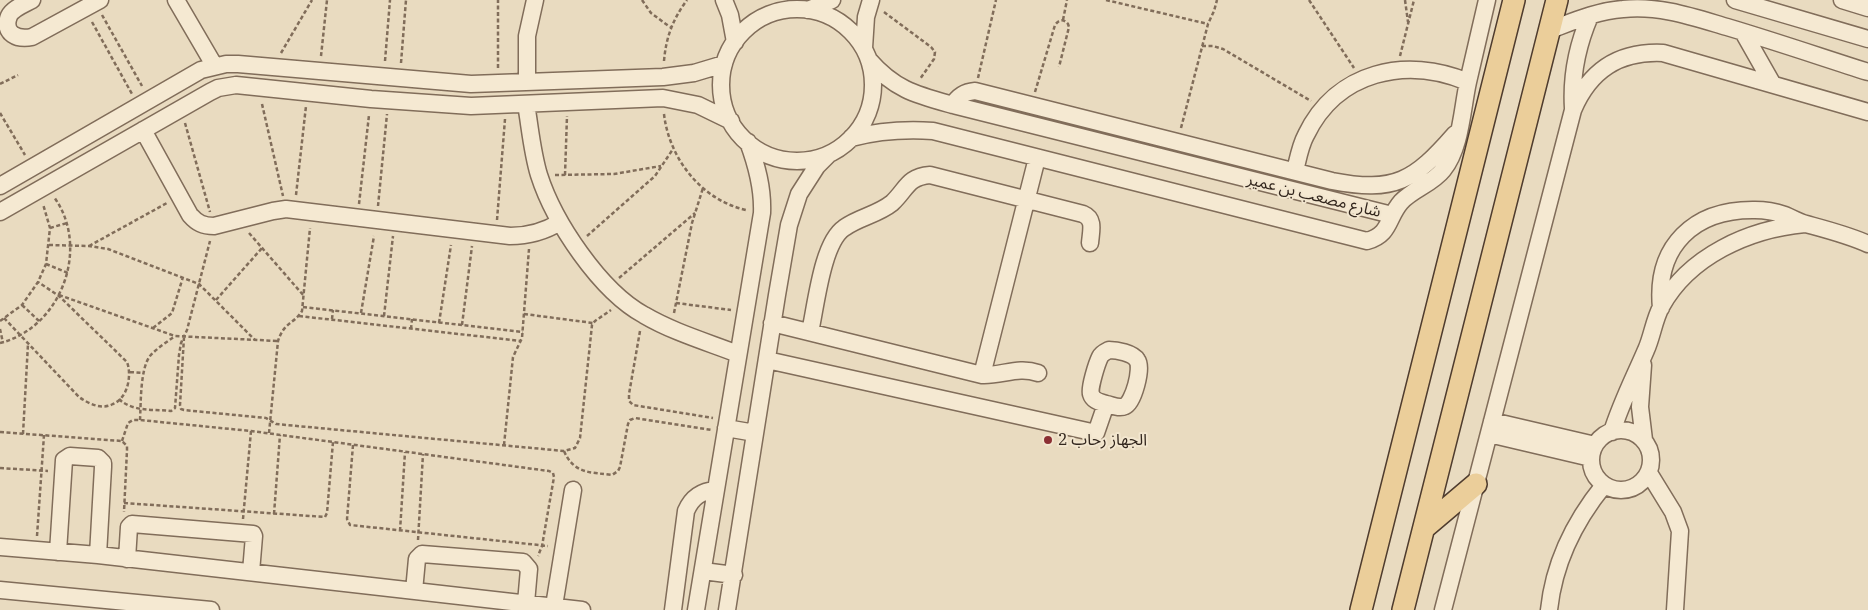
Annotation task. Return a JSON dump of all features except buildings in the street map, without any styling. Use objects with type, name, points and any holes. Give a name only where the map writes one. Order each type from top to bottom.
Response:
[{"type":"main road","points":[[1361,610],[1514,0]]},
{"type":"main road","points":[[1403,610],[1557,0]]},
{"type":"main road","points":[[1424,528],[1476,484]]},
{"type":"street","points":[[32,0],[10,15],[8,25],[12,35],[22,39],[32,37],[93,4]]},
{"type":"street","points":[[176,0],[214,66]]},
{"type":"street","points":[[527,82],[528,36],[535,0]]},
{"type":"street","points":[[724,0],[730,14],[735,42]]},
{"type":"street","points":[[770,0],[790,10]]},
{"type":"street","points":[[808,10],[832,0]]},
{"type":"street","points":[[1392,215],[1402,201],[1443,170],[1455,148],[1487,0]]},
{"type":"street","points":[[1735,0],[1868,40]]},
{"type":"street","points":[[1842,0],[1868,8]]},
{"type":"street","points":[[727,610],[772,323],[793,209],[807,180],[828,154],[851,138],[863,122],[871,102],[873,88],[864,32],[871,1]]},
{"type":"street","points":[[1550,30],[1590,16],[1623,9],[1636,4],[1673,12],[1743,32],[1868,72]]},
{"type":"street","points":[[696,610],[762,213],[758,170],[748,142],[731,121],[726,110],[721,88],[724,64],[735,42],[748,27],[764,16],[790,10],[808,10],[822,13],[846,27],[867,54]]},
{"type":"street","points":[[1573,110],[1572,86],[1575,62],[1583,30],[1590,16]]},
{"type":"street","points":[[1743,32],[1772,83]]},
{"type":"street","points":[[1443,610],[1573,110],[1586,85],[1608,65],[1621,59],[1649,52],[1678,56],[1868,112]]},
{"type":"street","name":"شارع مصعب بن عمير","points":[[851,138],[883,131],[925,130],[1358,240],[1367,241],[1376,238],[1384,232],[1392,215],[910,93],[888,79],[867,54]]},
{"type":"street","points":[[0,186],[201,70],[214,66],[226,64],[272,67],[471,84],[663,76],[694,73],[724,64]]},
{"type":"street","points":[[1295,171],[1306,135],[1324,108],[1348,88],[1362,80],[1396,70],[1414,69],[1450,74],[1468,82]]},
{"type":"street","points":[[351,97],[354,74]]},
{"type":"street","points":[[0,212],[218,88],[236,85],[371,99],[470,106],[663,98],[698,105],[731,121]]},
{"type":"street","points":[[953,105],[961,94],[975,91],[1359,186],[1374,186],[1408,178],[1434,158],[1458,130]]},
{"type":"street","points":[[526,104],[539,174],[560,222],[575,246],[609,287],[643,315],[672,329],[738,354]]},
{"type":"street","points":[[143,130],[196,222],[204,226],[214,226],[273,211],[290,210],[473,232],[523,236],[548,229],[560,222]]},
{"type":"street","points":[[748,142],[772,156],[786,159],[807,159],[828,154]]},
{"type":"street","points":[[982,375],[1038,158]]},
{"type":"street","points":[[810,332],[827,254],[833,239],[844,228],[876,214],[892,202],[911,180],[920,176],[930,174],[1087,216],[1092,223],[1090,243]]},
{"type":"street","points":[[1661,308],[1659,294],[1664,269],[1674,246],[1690,227],[1727,213],[1756,210],[1784,215],[1805,224],[1837,232],[1868,244]]},
{"type":"street","points":[[1612,432],[1627,390],[1646,351],[1661,308],[1670,293],[1694,268],[1722,248],[1770,229],[1805,224]]},
{"type":"street","points":[[749,292],[777,296]]},
{"type":"street","points":[[772,323],[982,375],[1000,375],[1022,369],[1038,373]]},
{"type":"street","points":[[1644,440],[1641,424],[1640,390],[1646,351]]},
{"type":"street","points":[[767,360],[1096,433],[1106,404]]},
{"type":"street","points":[[726,427],[755,433]]},
{"type":"street","points":[[1491,428],[1593,451]]},
{"type":"street","points":[[1629,431],[1644,440],[1649,447],[1651,455],[1649,473],[1644,480],[1637,486],[1629,489],[1620,490],[1604,485],[1594,473],[1593,451],[1604,435],[1612,432],[1629,431]]},
{"type":"street","points":[[58,552],[64,460],[70,456],[98,458],[103,463],[98,555]]},
{"type":"street","points":[[1649,473],[1673,512],[1680,530],[1675,610]]},
{"type":"street","points":[[1549,610],[1554,579],[1567,540],[1588,505],[1604,485]]},
{"type":"street","points":[[554,606],[573,490]]},
{"type":"street","points":[[673,610],[686,511],[690,502],[697,495],[706,491],[716,490]]},
{"type":"street","points":[[127,559],[129,527],[132,524],[242,533],[254,535],[251,572]]},
{"type":"street","points":[[0,547],[98,555],[582,610]]},
{"type":"street","points":[[414,590],[416,559],[422,554],[523,562],[527,565],[529,573],[526,603]]},
{"type":"street","points":[[703,571],[734,575]]},
{"type":"street","points":[[0,590],[210,610]]},
{"type":"path","points":[[272,67],[312,0]]},
{"type":"path","points":[[319,71],[327,0]]},
{"type":"path","points":[[390,0],[391,78]]},
{"type":"path","points":[[391,78],[406,0]]},
{"type":"path","points":[[498,0],[498,83]]},
{"type":"path","points":[[642,0],[651,13],[670,27]]},
{"type":"path","points":[[663,76],[666,43],[670,27],[677,13],[687,0]]},
{"type":"path","points":[[975,91],[996,0]]},
{"type":"path","points":[[1063,20],[1067,0]]},
{"type":"path","points":[[1106,0],[1208,24]]},
{"type":"path","points":[[1177,142],[1208,24],[1217,0]]},
{"type":"path","points":[[1309,0],[1362,80]]},
{"type":"path","points":[[1405,0],[1408,23]]},
{"type":"path","points":[[1396,70],[1414,0]]},
{"type":"path","points":[[871,1],[935,52],[934,59],[910,93]]},
{"type":"path","points":[[93,4],[144,103]]},
{"type":"path","points":[[93,4],[144,103]]},
{"type":"path","points":[[1030,105],[1055,25],[1060,20],[1063,20]]},
{"type":"path","points":[[1059,67],[1069,27],[1063,20]]},
{"type":"path","points":[[1202,46],[1213,46],[1223,49],[1324,108]]},
{"type":"path","points":[[0,84],[18,75]]},
{"type":"path","points":[[258,87],[290,210]]},
{"type":"path","points":[[290,210],[307,92]]},
{"type":"path","points":[[663,98],[667,133],[673,149],[691,176],[703,188],[721,200],[734,206],[762,213]]},
{"type":"path","points":[[357,218],[371,99]]},
{"type":"path","points":[[361,313],[377,220],[389,100]]},
{"type":"path","points":[[565,175],[567,102]]},
{"type":"path","points":[[496,234],[506,105]]},
{"type":"path","points":[[119,400],[128,406],[141,408],[171,411],[175,408],[179,355],[214,226],[181,108]]},
{"type":"path","points":[[0,114],[32,167]]},
{"type":"path","points":[[575,246],[645,186],[663,166],[673,149]]},
{"type":"path","points":[[539,174],[614,174],[663,166]]},
{"type":"path","points":[[0,330],[1,343],[20,335],[39,322],[59,296],[68,273],[70,245],[67,223],[58,203],[42,188]]},
{"type":"path","points":[[0,321],[22,305],[38,282],[46,264],[50,228],[42,188]]},
{"type":"path","points":[[672,329],[695,213],[703,188]]},
{"type":"path","points":[[89,246],[180,196]]},
{"type":"path","points":[[269,433],[278,341],[281,332],[287,324],[299,316],[303,306],[312,212]]},
{"type":"path","points":[[609,287],[695,213]]},
{"type":"path","points":[[237,220],[304,296]]},
{"type":"path","points":[[384,316],[394,222]]},
{"type":"path","points":[[50,228],[67,223]]},
{"type":"path","points":[[439,323],[453,229]]},
{"type":"path","points":[[462,325],[473,232]]},
{"type":"path","points":[[504,445],[513,357],[523,332],[530,235]]},
{"type":"path","points":[[49,245],[89,246],[108,249],[199,284],[255,340]]},
{"type":"path","points":[[216,300],[262,248]]},
{"type":"path","points":[[46,264],[68,273]]},
{"type":"path","points":[[153,328],[172,312],[183,277]]},
{"type":"path","points":[[4,318],[79,397],[87,403],[105,406],[114,404],[119,400],[127,388],[130,372],[127,362],[59,296],[38,282]]},
{"type":"path","points":[[59,296],[175,336],[278,341]]},
{"type":"path","points":[[524,314],[594,323],[624,301]]},
{"type":"path","points":[[676,303],[746,312]]},
{"type":"path","points":[[22,305],[39,322]]},
{"type":"path","points":[[303,306],[523,332]]},
{"type":"path","points":[[332,319],[333,310]]},
{"type":"path","points":[[643,315],[629,401],[633,405],[726,427]]},
{"type":"path","points":[[299,316],[521,341]]},
{"type":"path","points":[[411,329],[412,319]]},
{"type":"path","points":[[184,337],[182,409],[266,418],[276,424],[564,451],[575,448],[580,438],[594,323]]},
{"type":"path","points":[[490,329],[490,338]]},
{"type":"path","points":[[140,420],[144,374],[149,358],[175,336]]},
{"type":"path","points":[[23,434],[28,344]]},
{"type":"path","points":[[130,372],[144,374]]},
{"type":"path","points":[[564,451],[567,458],[580,470],[612,475],[620,467],[630,420],[635,418],[726,427]]},
{"type":"path","points":[[122,441],[124,429],[128,423],[133,420],[140,420],[269,433],[553,473],[554,477],[542,546],[539,554],[527,565]]},
{"type":"path","points":[[242,533],[251,431]]},
{"type":"path","points":[[36,550],[44,435]]},
{"type":"path","points":[[274,514],[280,435]]},
{"type":"path","points":[[124,503],[325,518],[333,442]]},
{"type":"path","points":[[353,445],[348,522],[353,526],[564,548]]},
{"type":"path","points":[[400,531],[405,452]]},
{"type":"path","points":[[422,554],[418,542],[418,533],[423,454]]},
{"type":"path","points":[[0,468],[62,472]]},
{"type":"place","name":"الجهاز رحاب 2","points":[[1048,440]]}]
